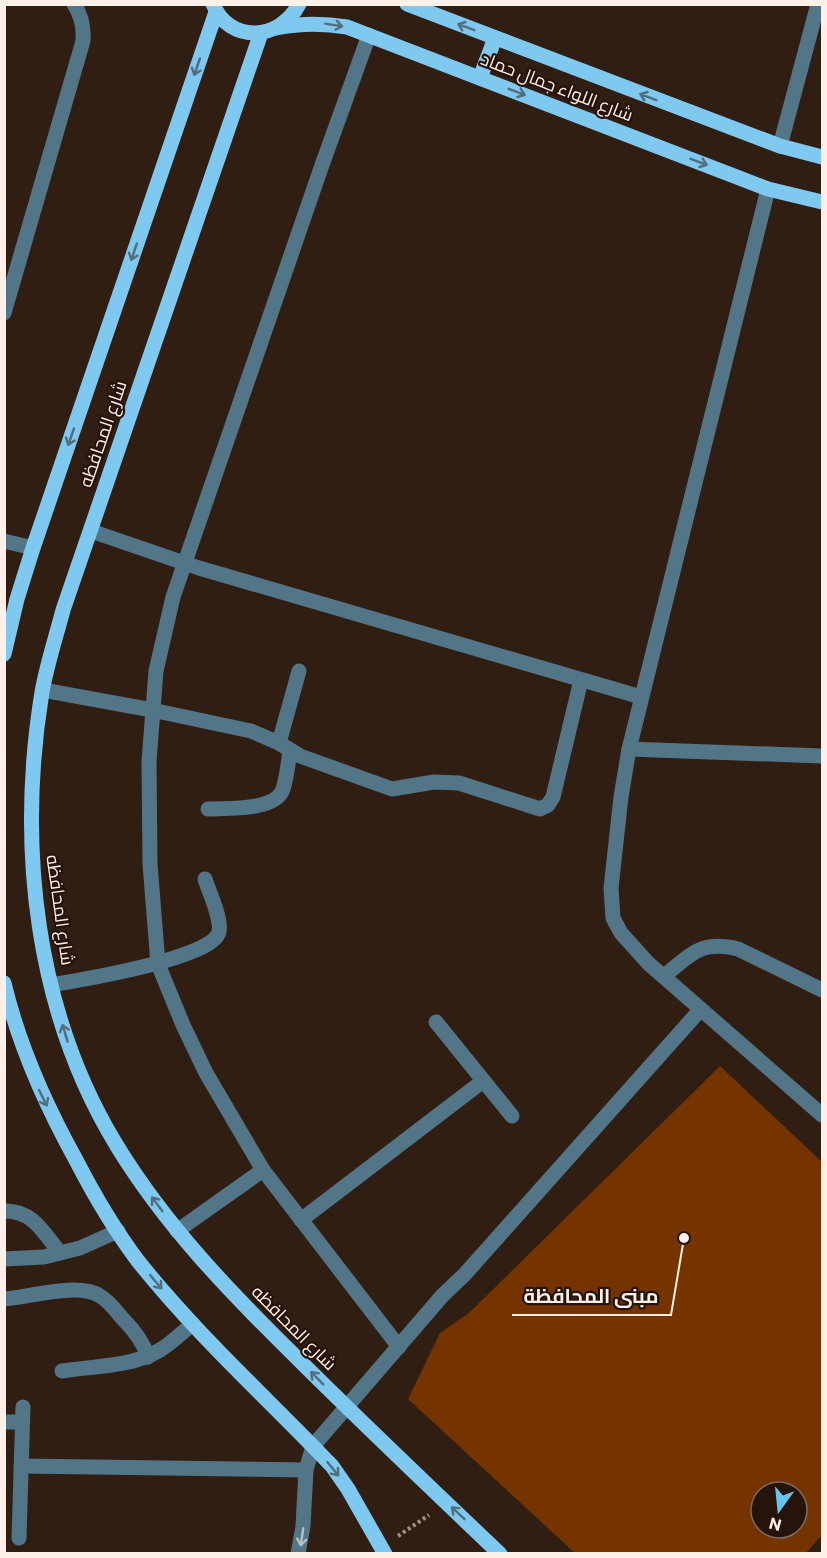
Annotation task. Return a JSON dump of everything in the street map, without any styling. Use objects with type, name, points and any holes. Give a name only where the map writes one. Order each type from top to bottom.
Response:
[{"type":"main road","points":[[276,28],[289,20],[298,4]]},
{"type":"main road","name":"شارع اللواء جمال حماد","points":[[406,4],[780,146],[822,157]]},
{"type":"main road","points":[[214,8],[236,29],[248,33],[261,33]]},
{"type":"main road","name":"شارع المحافظه","points":[[4,654],[17,598],[33,548],[214,8]]},
{"type":"main road","name":"شارع اللواء جمال حماد","points":[[261,33],[300,24],[324,23],[347,27],[768,189],[822,202]]},
{"type":"main road","name":"شارع المحافظه","points":[[261,33],[63,610],[42,690],[32,785],[31,844],[36,903],[44,954],[72,1053],[92,1100],[117,1146],[145,1189],[221,1283],[346,1407],[500,1554]]},
{"type":"main road","points":[[480,78],[495,38]]},
{"type":"main road","points":[[5,985],[20,1041],[40,1093],[99,1203],[138,1259],[193,1323],[332,1466],[348,1489],[383,1551]]},
{"type":"street","points":[[4,313],[83,41],[82,20],[74,4]]},
{"type":"street","points":[[780,146],[818,4]]},
{"type":"street","points":[[369,34],[185,563],[163,634],[156,672],[149,761],[150,864],[158,964],[206,1073],[263,1170],[399,1347]]},
{"type":"street","points":[[768,189],[629,749],[616,839],[610,903],[613,918],[621,933],[648,963],[822,1115]]},
{"type":"street","points":[[91,531],[185,563],[642,697]]},
{"type":"street","points":[[4,541],[33,548]]},
{"type":"street","points":[[208,809],[263,805],[275,800],[283,790],[284,747],[299,671]]},
{"type":"street","points":[[42,690],[251,731],[300,756],[392,789],[446,781],[540,809],[548,805],[554,797],[581,680]]},
{"type":"street","points":[[629,749],[822,756]]},
{"type":"street","points":[[51,985],[158,964],[216,939],[220,931],[219,922],[205,879]]},
{"type":"street","points":[[664,976],[697,950],[709,946],[724,946],[738,949],[822,990]]},
{"type":"street","points":[[298,1554],[303,1526],[306,1470],[313,1446],[442,1296],[465,1274],[701,1009]]},
{"type":"street","points":[[436,1022],[512,1116]]},
{"type":"street","points":[[301,1220],[483,1081]]},
{"type":"street","points":[[177,1231],[263,1170]]},
{"type":"street","points":[[4,1211],[20,1212],[29,1216],[60,1253]]},
{"type":"street","points":[[4,1259],[44,1257],[80,1248],[118,1231]]},
{"type":"street","points":[[4,1299],[81,1289],[95,1293],[102,1297],[134,1330],[145,1347],[148,1357]]},
{"type":"street","points":[[62,1371],[148,1357],[161,1350],[193,1323]]},
{"type":"street","points":[[4,1422],[22,1414],[19,1538]]},
{"type":"street","points":[[21,1466],[306,1470]]},
{"type":"path","points":[[383,1551],[447,1503]]},
{"type":"building","points":[[720,1066],[822,1162],[822,1535],[805,1554],[576,1554],[408,1399],[440,1333],[469,1313]]},
{"type":"place","name":"مبنى المحافظة","points":[[684,1238]]}]
